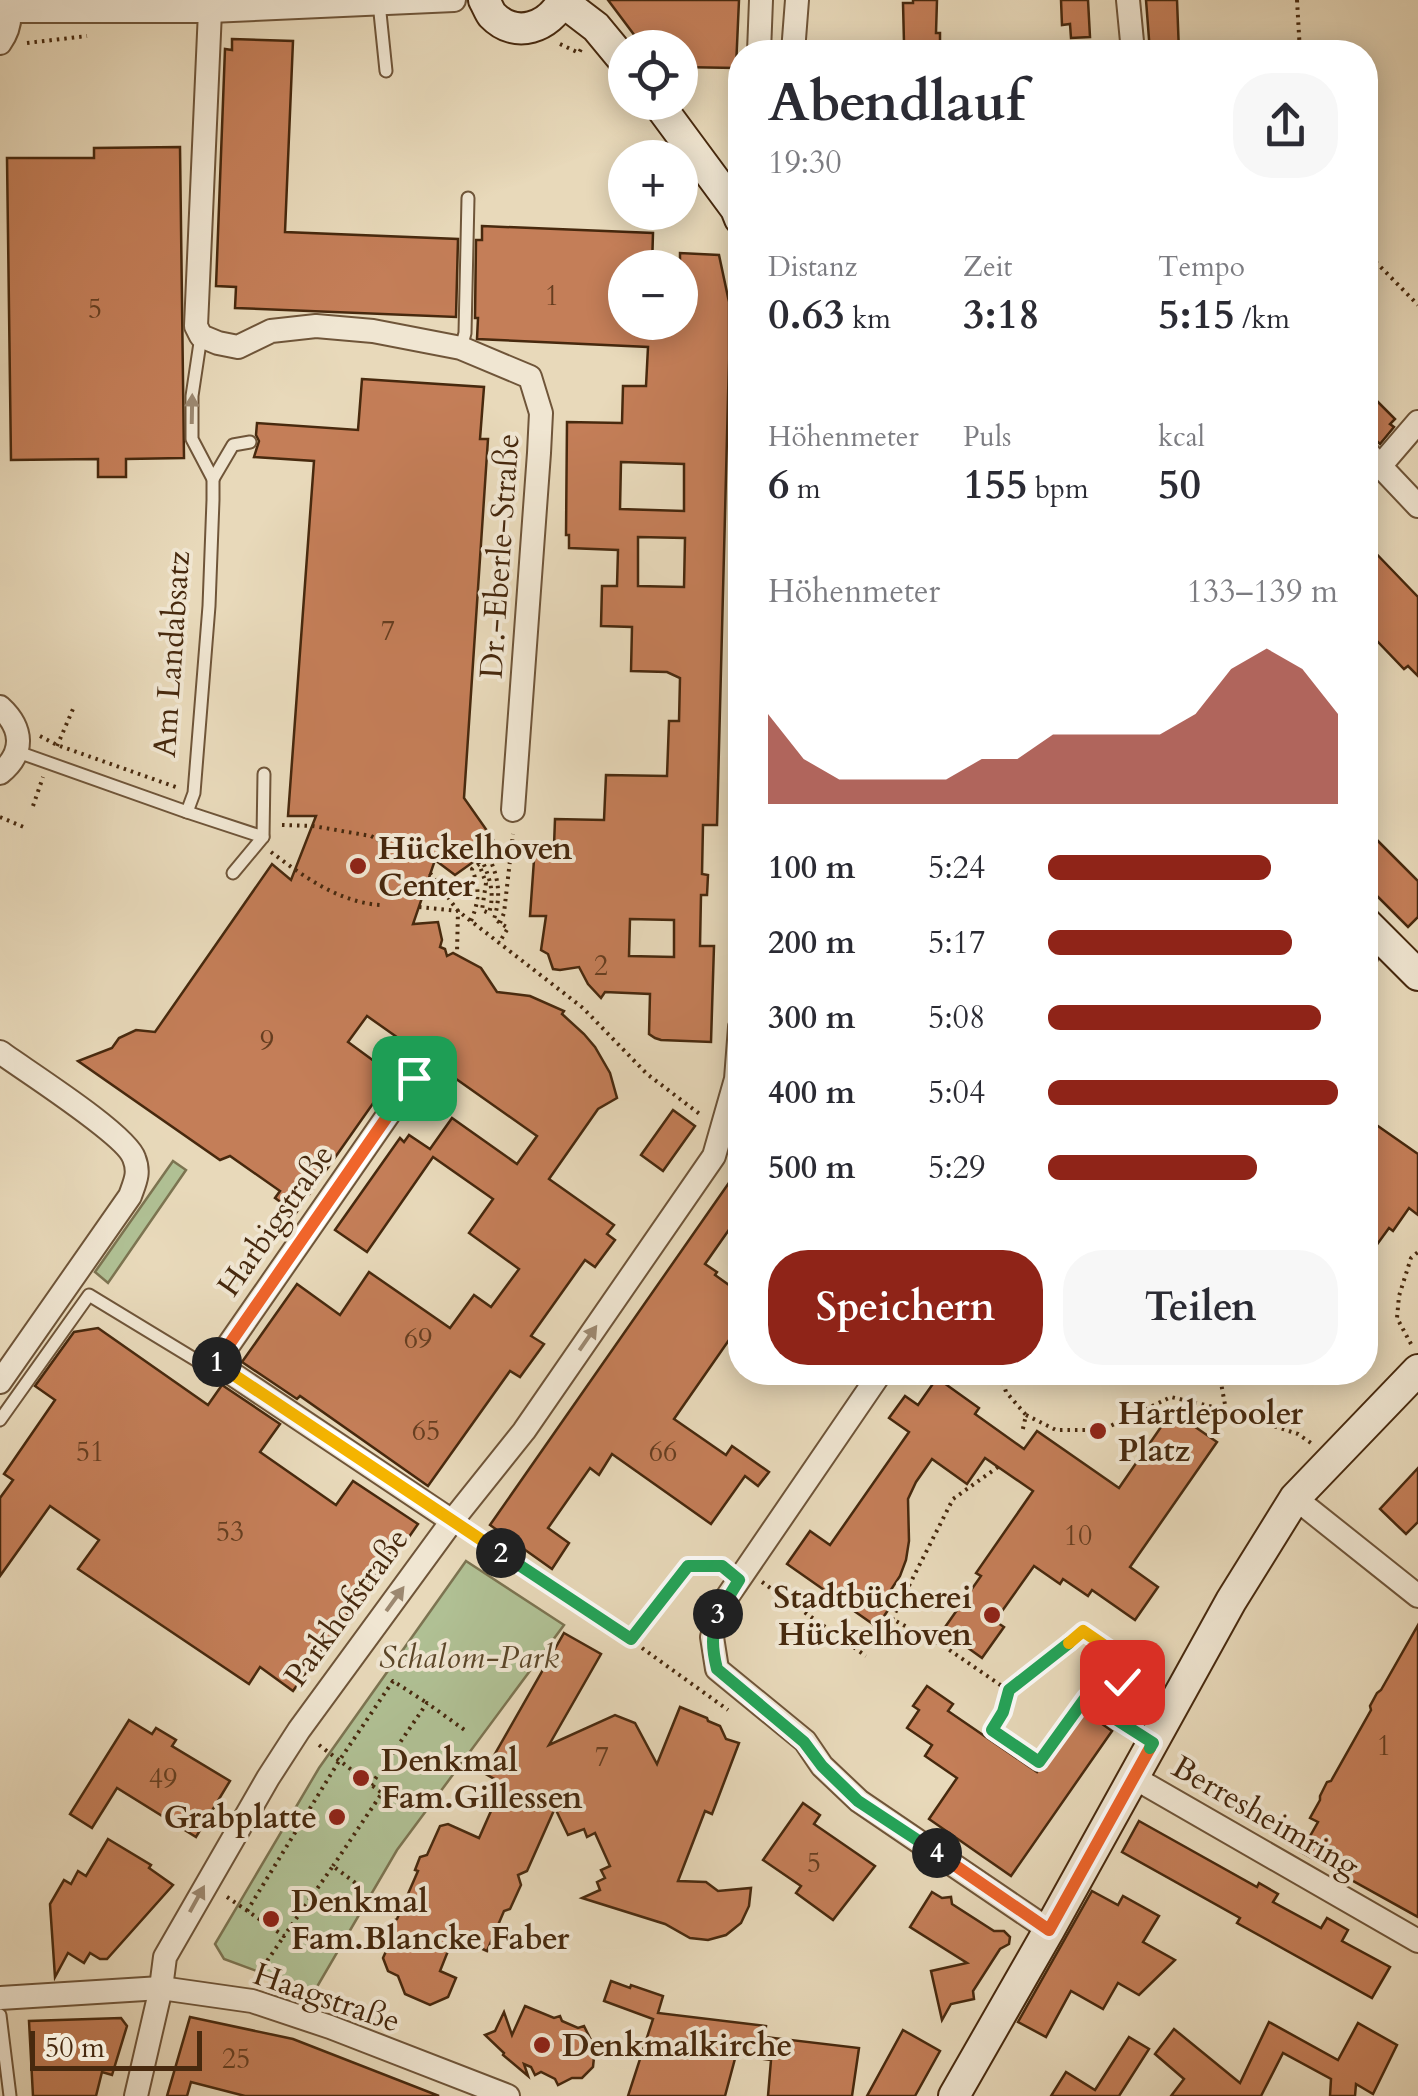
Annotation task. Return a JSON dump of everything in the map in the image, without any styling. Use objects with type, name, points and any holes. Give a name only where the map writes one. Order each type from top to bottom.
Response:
[{"type":"street","points":[[8,44],[8,5],[454,0]]},
{"type":"street","points":[[484,0],[493,15],[509,26],[528,28],[546,22],[562,0],[608,41]]},
{"type":"street","points":[[759,40],[761,0]]},
{"type":"street","points":[[795,40],[798,0]]},
{"type":"street","points":[[1128,0],[1132,40]]},
{"type":"street","points":[[201,336],[196,326],[210,5]]},
{"type":"street","points":[[670,120],[728,197]]},
{"type":"street","name":"Dr.-Eberle-Straße","points":[[201,336],[238,347],[271,331],[316,326],[373,331],[462,348],[530,377],[541,413],[513,810]]},
{"type":"street","points":[[1378,453],[1418,422]]},
{"type":"street","points":[[1378,462],[1418,506]]},
{"type":"street","points":[[0,707],[14,726],[18,752],[0,773]]},
{"type":"street","points":[[1378,935],[1418,975]]},
{"type":"street","points":[[0,1052],[112,1132],[133,1153],[138,1172],[130,1196],[0,1382]]},
{"type":"street","name":"Harbigstraße","points":[[216,1363],[414,1078]]},
{"type":"street","name":"Parkhofstraße","points":[[136,2096],[165,1957],[206,1884],[299,1730],[452,1521],[535,1416],[714,1156],[728,1111]]},
{"type":"street","points":[[954,2096],[1231,1602],[1294,1498],[1416,1361]]},
{"type":"street","points":[[216,1363],[452,1521]]},
{"type":"street","points":[[871,1385],[721,1606],[712,1636],[717,1669],[804,1742],[858,1801],[1049,1930]]},
{"type":"street","points":[[1294,1498],[1334,1538],[1413,1598]]},
{"type":"street","name":"Berresheimring","points":[[1134,1777],[1187,1801],[1273,1850],[1418,1942]]},
{"type":"street","name":"Haagstraße","points":[[0,1998],[161,1988],[252,2002],[330,2027],[508,2096]]},
{"type":"lane","points":[[379,3],[386,71]]},
{"type":"lane","points":[[462,348],[468,198]]},
{"type":"lane","points":[[201,336],[192,396],[192,439],[212,479]]},
{"type":"lane","points":[[212,479],[233,445],[250,442]]},
{"type":"lane","name":"Am Landabsatz","points":[[187,812],[194,793],[209,606],[212,479]]},
{"type":"lane","name":"Am Landabsatz","points":[[18,752],[265,837]]},
{"type":"lane","points":[[234,873],[265,837],[264,774]]},
{"type":"lane","points":[[0,1420],[88,1295],[196,1360],[216,1363]]},
{"type":"lane","points":[[452,1521],[631,1639],[688,1566],[722,1566],[742,1575]]},
{"type":"lane","points":[[1106,1713],[1153,1743]]},
{"type":"lane","points":[[0,2015],[10,2096]]},
{"type":"path","points":[[1297,0],[1299,40]]},
{"type":"path","points":[[551,40],[579,53],[596,27]]},
{"type":"path","points":[[8,44],[89,36]]},
{"type":"path","points":[[1378,264],[1418,304]]},
{"type":"path","points":[[32,726],[41,737],[57,745],[194,793]]},
{"type":"path","points":[[500,923],[513,843],[513,810]]},
{"type":"path","points":[[0,817],[26,828]]},
{"type":"path","points":[[282,824],[370,836],[399,852]]},
{"type":"path","points":[[265,837],[272,855],[324,888],[358,903],[380,905]]},
{"type":"path","points":[[470,922],[479,902],[472,870],[479,864],[486,883],[482,910],[489,913],[493,901],[490,878],[482,860],[489,857],[500,891],[494,919],[508,928],[499,943]]},
{"type":"path","points":[[430,873],[470,922],[583,1008],[647,1074],[723,1131]]},
{"type":"path","points":[[419,907],[458,911]]},
{"type":"path","points":[[457,952],[458,911]]},
{"type":"path","points":[[1416,1361],[1398,1318],[1399,1296],[1412,1258],[1418,1252]]},
{"type":"path","points":[[1004,1385],[1026,1416],[1056,1430],[1102,1430],[1171,1397],[1298,1434],[1307,1438],[1328,1462]]},
{"type":"path","points":[[1221,1385],[1226,1410]]},
{"type":"path","points":[[1022,1433],[1026,1416]]},
{"type":"path","points":[[998,1467],[954,1499],[892,1619],[945,1647],[1009,1690]]},
{"type":"path","points":[[742,1575],[866,1656]]},
{"type":"path","points":[[1106,1713],[1086,1697],[1039,1762],[992,1730],[1003,1712],[1009,1690],[1083,1631],[1131,1664],[1117,1691]]},
{"type":"path","points":[[631,1639],[733,1714]]},
{"type":"path","points":[[248,1911],[393,1682],[466,1731]]},
{"type":"path","points":[[371,1784],[427,1703]]},
{"type":"path","points":[[264,1967],[382,1793],[299,1730]]},
{"type":"path","points":[[333,1866],[358,1886]]},
{"type":"path","points":[[206,1884],[284,1936]]},
{"type":"green space","points":[[173,1161],[186,1170],[108,1283],[95,1272]]},
{"type":"green space","name":"Schalom-Park","points":[[466,1561],[564,1625],[397,1850],[314,1992],[224,1959],[215,1944],[319,1768]]},
{"type":"building","points":[[608,0],[739,0],[737,40],[728,40],[728,68],[698,67],[698,30],[630,30]]},
{"type":"building","points":[[937,0],[936,33],[940,33],[940,40],[904,40],[903,3]]},
{"type":"building","points":[[1061,0],[1088,0],[1090,37],[1071,38],[1070,24],[1062,25]]},
{"type":"building","points":[[1146,0],[1177,0],[1179,40],[1149,40]]},
{"type":"building","points":[[232,39],[293,41],[285,232],[458,239],[456,317],[235,308],[236,287],[216,286],[225,49],[232,50]]},
{"type":"building","points":[[180,147],[184,458],[126,459],[126,477],[98,477],[98,459],[11,460],[7,158],[94,158],[94,148]]},
{"type":"building","points":[[482,226],[653,233],[653,250],[608,250],[608,340],[698,340],[698,254],[719,255],[728,297],[728,398],[717,825],[703,825],[702,874],[708,875],[707,895],[701,895],[700,946],[714,946],[711,1042],[655,1038],[649,1034],[650,994],[605,992],[601,998],[579,967],[553,969],[548,954],[541,950],[546,916],[530,916],[535,846],[554,846],[555,819],[604,820],[606,775],[667,776],[669,721],[679,721],[680,678],[667,672],[631,671],[632,627],[601,626],[602,586],[617,586],[618,550],[569,548],[566,535],[567,422],[622,423],[623,386],[646,386],[648,347],[477,339],[476,240],[482,240]],"holes":[[[621,462],[684,464],[684,511],[620,509]],[[638,537],[685,538],[684,587],[638,586]],[[630,919],[674,920],[674,957],[629,956]]]},
{"type":"building","points":[[362,379],[484,387],[480,439],[488,439],[464,798],[497,845],[455,875],[435,860],[413,924],[438,922],[440,947],[447,956],[453,953],[481,968],[497,992],[530,996],[564,1011],[562,1014],[595,1047],[610,1073],[617,1098],[598,1109],[549,1179],[614,1225],[607,1234],[615,1240],[595,1267],[585,1260],[531,1336],[544,1344],[520,1377],[510,1371],[428,1486],[300,1396],[297,1399],[242,1362],[297,1284],[340,1315],[369,1272],[450,1328],[474,1295],[491,1307],[519,1269],[469,1233],[493,1199],[433,1157],[367,1252],[335,1230],[400,1138],[404,1142],[409,1135],[430,1149],[452,1118],[517,1164],[537,1136],[367,1016],[348,1042],[393,1075],[296,1213],[275,1198],[280,1191],[230,1156],[220,1160],[78,1061],[112,1048],[119,1038],[136,1030],[155,1032],[272,864],[291,880],[316,816],[288,816],[314,461],[254,457],[259,441],[257,423],[358,430]]},
{"type":"building","points":[[1378,402],[1395,419],[1390,424],[1394,427],[1380,444]]},
{"type":"building","points":[[1378,555],[1418,597],[1418,676],[1408,666],[1404,669],[1378,642]]},
{"type":"building","points":[[1378,841],[1418,881],[1418,917],[1408,927],[1378,897]]},
{"type":"building","points":[[673,1110],[695,1126],[663,1171],[641,1155]]},
{"type":"building","points":[[1378,1126],[1418,1154],[1418,1215],[1409,1208],[1393,1231],[1389,1228],[1378,1243]]},
{"type":"building","points":[[728,1184],[728,1231],[705,1264],[728,1284],[728,1341],[674,1419],[726,1455],[732,1446],[769,1472],[758,1486],[745,1476],[711,1524],[612,1454],[599,1475],[590,1468],[548,1528],[569,1543],[552,1569],[490,1525]]},
{"type":"building","points":[[98,1328],[208,1405],[222,1385],[280,1424],[260,1452],[336,1505],[353,1481],[418,1524],[400,1550],[395,1546],[293,1691],[260,1667],[249,1684],[78,1569],[99,1540],[50,1506],[0,1576],[0,1498],[13,1480],[4,1474],[55,1400],[35,1386],[74,1332]]},
{"type":"building","points":[[932,1385],[947,1385],[979,1408],[975,1414],[1024,1449],[1037,1431],[1119,1488],[1172,1411],[1217,1442],[1130,1567],[1158,1587],[1135,1620],[1092,1590],[1088,1596],[1063,1579],[1060,1584],[1034,1566],[995,1621],[1004,1627],[982,1658],[943,1630],[981,1576],[976,1573],[1033,1491],[985,1458],[967,1484],[932,1459],[916,1482],[908,1499],[906,1560],[885,1599],[892,1604],[877,1627],[787,1564],[810,1531],[830,1545],[909,1432],[889,1418],[905,1396],[918,1405]]},
{"type":"building","points":[[1418,1468],[1418,1522],[1406,1534],[1380,1509]]},
{"type":"building","points":[[1418,1625],[1418,1917],[1301,1852],[1318,1822],[1310,1818],[1327,1782]]},
{"type":"building","points":[[564,1633],[601,1654],[549,1745],[615,1715],[635,1723],[657,1764],[680,1707],[707,1718],[720,1726],[726,1739],[739,1743],[712,1814],[705,1811],[678,1881],[706,1882],[718,1891],[751,1888],[749,1906],[741,1923],[726,1935],[708,1940],[690,1938],[665,1924],[582,1898],[600,1890],[597,1882],[605,1878],[601,1870],[610,1866],[595,1833],[587,1837],[584,1829],[568,1835],[555,1808],[527,1871],[518,1875],[521,1885],[510,1909],[504,1911],[487,1951],[454,1936],[440,1971],[456,1978],[448,1997],[430,2005],[405,1994],[398,1976],[388,1971],[383,1958],[391,1940],[388,1931],[418,1871],[415,1870],[420,1857],[427,1855],[440,1826],[448,1824],[479,1838],[503,1784],[484,1773]]},
{"type":"building","points":[[927,1686],[953,1704],[948,1711],[1037,1772],[1081,1709],[1112,1731],[1011,1876],[929,1819],[957,1778],[925,1756],[932,1745],[907,1728],[919,1710],[913,1706]]},
{"type":"building","points":[[129,1720],[152,1734],[156,1728],[176,1740],[172,1746],[230,1781],[196,1837],[117,1788],[92,1828],[70,1814]]},
{"type":"building","points":[[803,1803],[820,1815],[814,1824],[875,1866],[833,1920],[796,1893],[801,1886],[763,1860]]},
{"type":"building","points":[[1139,1821],[1257,1887],[1259,1883],[1278,1894],[1273,1902],[1321,1928],[1327,1918],[1348,1930],[1342,1941],[1390,1967],[1372,1998],[1237,1923],[1240,1918],[1122,1852]]},
{"type":"building","points":[[108,1839],[151,1865],[149,1868],[173,1885],[107,1959],[90,1953],[84,1963],[68,1953],[55,1977],[50,1904],[64,1880],[71,1884],[78,1871],[86,1876]]},
{"type":"building","points":[[1092,1891],[1118,1905],[1123,1896],[1159,1916],[1143,1942],[1175,1960],[1139,1995],[1118,1983],[1103,2009],[1071,1991],[1046,2037],[1018,2022]]},
{"type":"building","points":[[932,1892],[942,1898],[951,1897],[952,1904],[1010,1937],[1009,1944],[1000,1949],[973,1991],[974,1999],[951,2004],[942,2020],[931,1971],[967,1963],[910,1927]]},
{"type":"building","points":[[611,1981],[663,1996],[658,2013],[766,2026],[765,2037],[859,2048],[852,2096],[768,2096],[771,2060],[736,2055],[725,2096],[628,2096],[653,2019],[604,2001]]},
{"type":"building","name":"Denkmalkirche","points":[[525,2006],[554,2018],[560,2016],[562,2021],[578,2028],[584,2026],[595,2048],[593,2067],[582,2078],[558,2085],[541,2072],[535,2075],[524,2064],[528,2076],[485,2035],[495,2031],[504,2012],[512,2035]]},
{"type":"building","points":[[190,2017],[293,2039],[439,2096],[245,2096],[191,2082],[187,2096],[167,2096]]},
{"type":"building","points":[[121,2018],[127,2026],[112,2075],[102,2072],[96,2096],[33,2096],[29,2021]]},
{"type":"building","points":[[1269,2022],[1338,2060],[1358,2023],[1397,2045],[1373,2094],[1356,2084],[1355,2096],[1330,2096],[1331,2079],[1283,2053],[1261,2096],[1171,2096],[1184,2079],[1155,2054],[1174,2029],[1240,2083]]},
{"type":"building","points":[[903,2030],[940,2051],[915,2096],[867,2096]]},
{"type":"building","points":[[1129,2037],[1149,2049],[1119,2096],[1051,2096],[1066,2072],[1095,2090]]},
{"type":"place","name":"Hückelhoven Center","points":[[358,866]]},
{"type":"place","name":"Hartlepooler Platz","points":[[1098,1431]]},
{"type":"place","name":"Stadtbücherei Hückelhoven","points":[[992,1615]]},
{"type":"place","name":"Denkmal Fam.Gillessen","points":[[361,1778]]},
{"type":"place","name":"Grabplatte","points":[[337,1817]]},
{"type":"place","name":"Denkmal Fam.Blancke Faber","points":[[271,1919]]},
{"type":"place","name":"Denkmalkirche","points":[[542,2045]]},
{"type":"route","points":[[414,1078],[216,1363],[631,1639],[688,1566],[722,1566],[739,1580],[716,1619],[712,1636],[717,1669],[804,1742],[858,1801],[1049,1930],[1153,1743],[1086,1697],[1039,1762],[992,1730],[1003,1712],[1009,1690],[1083,1631],[1131,1664],[1122,1682]]}]
